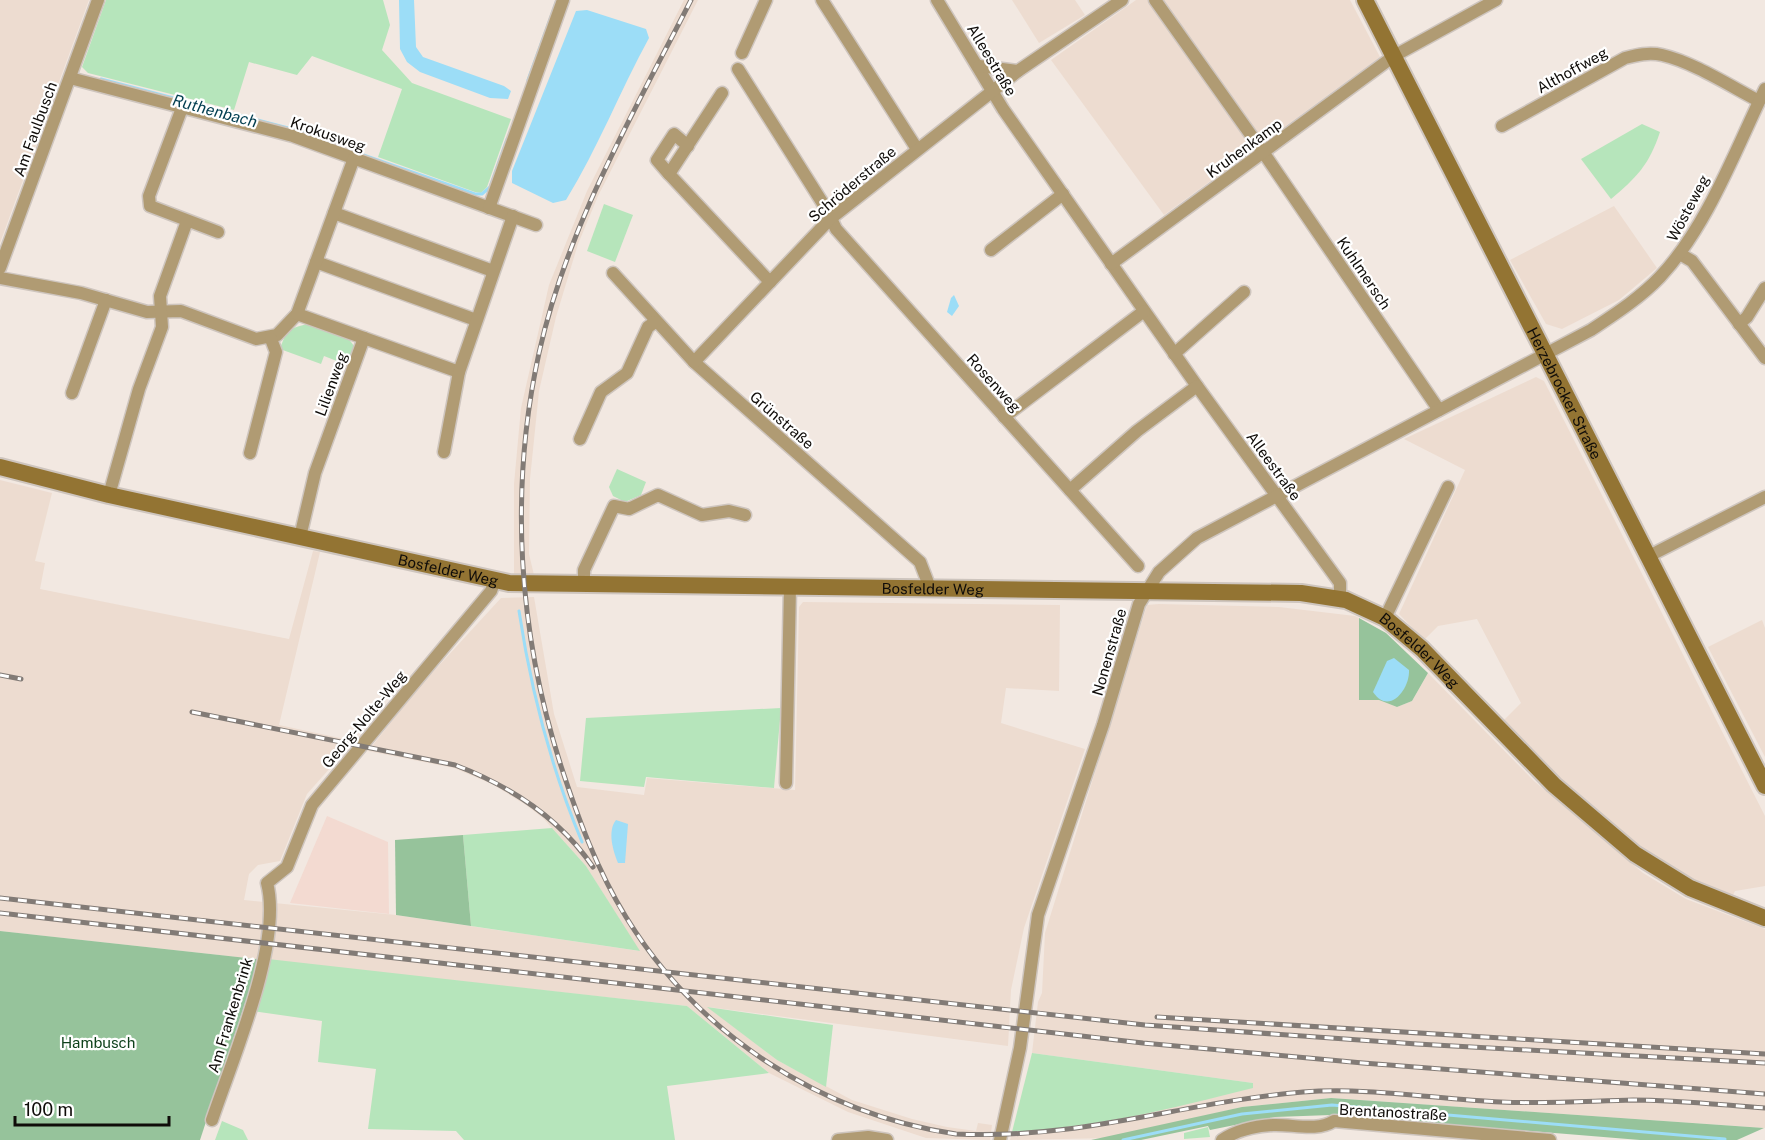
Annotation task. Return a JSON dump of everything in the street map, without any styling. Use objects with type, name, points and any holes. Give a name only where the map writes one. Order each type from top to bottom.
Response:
[{"type":"street","name":"Am Faulbusch","points":[[0,268],[98,0]]},
{"type":"street","points":[[489,208],[563,0]]},
{"type":"street","points":[[742,53],[766,0]]},
{"type":"street","points":[[822,0],[917,149]]},
{"type":"street","name":"Alleestraße","points":[[937,0],[994,92],[1111,264],[1340,583],[1340,598]]},
{"type":"street","name":"Schröderstraße","points":[[694,362],[830,219],[1018,71],[1122,0]]},
{"type":"street","name":"Kuhlmersch","points":[[1155,0],[1263,152],[1439,410]]},
{"type":"street","name":"Herzebrocker Straße","points":[[1365,0],[1765,786]]},
{"type":"street","name":"Kruhenkamp","points":[[1111,264],[1394,56],[1496,0]]},
{"type":"street","name":"Althoffweg","points":[[1502,126],[1625,58],[1643,54],[1660,55],[1676,60],[1759,101]]},
{"type":"street","points":[[979,66],[1018,71]]},
{"type":"street","name":"Rosenweg","points":[[738,69],[836,229],[1138,566]]},
{"type":"street","name":"Krokusweg","points":[[70,78],[293,136],[536,225]]},
{"type":"street","name":"Wösteweg","points":[[1545,354],[1621,310],[1659,278],[1680,254],[1696,230],[1765,89]]},
{"type":"street","points":[[669,174],[722,93]]},
{"type":"street","points":[[182,108],[149,196],[150,206],[218,232]]},
{"type":"street","points":[[688,146],[674,134],[657,160],[770,282]]},
{"type":"street","points":[[0,278],[105,300],[147,312],[180,311],[256,339],[271,339],[297,315],[354,158]]},
{"type":"street","points":[[991,250],[1063,194]]},
{"type":"street","points":[[334,213],[493,271]]},
{"type":"street","points":[[444,452],[459,372],[513,216]]},
{"type":"street","points":[[109,495],[140,389],[162,327],[160,296],[187,221]]},
{"type":"street","points":[[1680,254],[1692,261],[1729,307],[1765,358]]},
{"type":"street","points":[[316,262],[476,320]]},
{"type":"street","name":"Grünstraße","points":[[612,273],[694,362],[920,562],[930,588]]},
{"type":"street","points":[[1739,324],[1747,317],[1765,288]]},
{"type":"street","points":[[1174,354],[1244,292]]},
{"type":"street","points":[[72,393],[105,300]]},
{"type":"street","points":[[1004,417],[1144,311]]},
{"type":"street","points":[[297,315],[364,338]]},
{"type":"street","points":[[580,439],[602,392],[627,373],[648,327],[655,322]]},
{"type":"street","name":"Lilienweg","points":[[300,537],[315,473],[364,338],[459,372]]},
{"type":"street","points":[[250,453],[276,352],[271,339]]},
{"type":"street","name":"Nonenstraße","points":[[999,1140],[1020,1048],[1038,915],[1103,725],[1139,604],[1147,591],[1174,556],[1197,538],[1545,354]]},
{"type":"street","points":[[1070,490],[1137,431],[1197,386]]},
{"type":"street","name":"Bosfelder Weg","points":[[0,467],[109,495],[523,585],[1301,593],[1340,598],[1385,618],[1422,649],[1554,785],[1635,854],[1690,888],[1765,918]]},
{"type":"street","points":[[1385,618],[1448,487]]},
{"type":"street","points":[[584,584],[584,570],[614,506],[629,509],[658,495],[702,515],[729,511],[745,515]]},
{"type":"street","points":[[1649,556],[1765,497]]},
{"type":"street","name":"Georg-Nolte-Weg","points":[[267,883],[287,867],[312,805],[491,591],[495,580]]},
{"type":"street","points":[[786,783],[790,587]]},
{"type":"street","name":"Am Frankenbrink","points":[[213,1120],[260,977],[272,901],[267,883]]},
{"type":"street","name":"Brentanostraße","points":[[1222,1140],[1234,1131],[1274,1124],[1286,1127],[1328,1125],[1334,1121],[1550,1140]]},
{"type":"street","points":[[838,1140],[868,1137],[887,1140]]},
{"type":"shaded area","points":[[0,0],[89,0],[0,243]]},
{"type":"shaded area","points":[[684,0],[698,0],[598,196],[578,244],[556,317],[539,391],[530,479],[529,554],[534,575],[514,574],[514,484],[521,408],[549,285],[587,191]]},
{"type":"shaded area","points":[[1012,0],[1075,0],[1085,15],[1039,43]]},
{"type":"shaded area","points":[[1136,0],[1350,0],[1380,57],[1164,215],[1051,60]]},
{"type":"shaded area","points":[[1614,206],[1657,268],[1619,300],[1562,329],[1546,324],[1510,260]]},
{"type":"shaded area","points":[[1536,377],[1544,381],[1765,816],[1765,886],[1735,891],[1732,897],[1699,883],[1637,845],[1562,780],[1503,721],[1521,703],[1477,619],[1438,626],[1424,640],[1399,614],[1465,470],[1404,439]]},
{"type":"shaded area","points":[[0,480],[52,493],[35,561],[45,563],[40,589],[289,639],[313,551],[320,552],[279,725],[354,741],[307,794],[280,861],[258,865],[249,874],[244,900],[396,915],[639,951],[586,866],[543,818],[526,805],[492,784],[454,768],[368,751],[421,685],[501,598],[534,597],[554,714],[577,787],[644,795],[647,778],[795,790],[799,607],[803,602],[1060,605],[1059,691],[1006,688],[1001,723],[1085,749],[1024,928],[1011,990],[1008,1046],[708,1007],[777,1060],[852,1100],[912,1119],[947,1127],[976,1131],[978,1123],[992,1125],[990,1140],[926,1138],[848,1112],[769,1073],[687,1006],[0,931]]},
{"type":"shaded area","points":[[1147,605],[1279,607],[1359,618],[1359,700],[1379,700],[1397,707],[1412,701],[1428,673],[1534,781],[1643,873],[1686,899],[1765,929],[1765,1128],[1331,1098],[1242,1107],[1109,1138],[1010,1140],[1012,1132],[1060,1129],[1123,1120],[1253,1083],[1032,1053],[1038,1002],[1042,993],[1045,933]]},
{"type":"shaded area","points":[[1762,620],[1765,628],[1765,757],[1708,647]]},
{"type":"shaded area","points":[[327,816],[388,842],[389,914],[290,903]]},
{"type":"green space","points":[[106,0],[383,0],[390,25],[382,50],[412,83],[511,119],[487,187],[481,193],[475,192],[378,157],[402,89],[312,56],[297,75],[249,62],[234,110],[88,73],[82,67]]},
{"type":"green space","points":[[1642,124],[1660,132],[1656,143],[1641,170],[1611,199],[1581,159]]},
{"type":"green space","points":[[604,204],[633,215],[615,262],[587,251]]},
{"type":"green space","points":[[309,324],[348,338],[354,346],[347,365],[324,356],[321,364],[280,349],[284,338],[290,331]]},
{"type":"green space","points":[[617,469],[646,482],[641,495],[625,502],[613,496],[609,487]]},
{"type":"green space","points":[[1359,618],[1386,633],[1428,673],[1412,701],[1397,707],[1379,700],[1359,700]]},
{"type":"green space","points":[[781,708],[774,788],[646,777],[644,787],[580,781],[586,718]]},
{"type":"green space","points":[[552,828],[586,866],[640,951],[471,926],[463,835]]},
{"type":"green space","points":[[463,835],[471,926],[396,915],[395,840]]},
{"type":"green space","name":"Hambusch","points":[[0,931],[257,959],[254,976],[200,1140],[0,1140]]},
{"type":"green space","points":[[268,959],[687,1006],[769,1073],[667,1086],[675,1140],[464,1140],[456,1131],[368,1129],[376,1069],[318,1062],[322,1021],[253,1011]]},
{"type":"green space","points":[[707,1007],[833,1025],[826,1087],[777,1060]]},
{"type":"green space","points":[[1032,1053],[1253,1083],[1253,1088],[1163,1110],[1104,1121],[1044,1130],[1012,1132]]},
{"type":"green space","points":[[1331,1098],[1764,1128],[1737,1140],[1640,1140],[1331,1115],[1275,1117],[1210,1130],[1208,1126],[1141,1140],[1091,1140],[1242,1107]]},
{"type":"green space","points":[[222,1121],[243,1130],[248,1140],[215,1140]]},
{"type":"green space","points":[[1208,1127],[1210,1137],[1184,1139],[1184,1133]]},
{"type":"water","points":[[399,0],[414,0],[416,47],[423,57],[504,86],[511,91],[508,99],[490,98],[420,72],[407,62],[400,49]]},
{"type":"water","points":[[587,10],[646,29],[649,38],[578,180],[566,200],[553,203],[512,183],[512,171],[576,11]]},
{"type":"water","points":[[954,295],[959,306],[952,316],[947,312]]},
{"type":"water","points":[[1394,658],[1409,670],[1408,677],[1402,692],[1392,701],[1386,701],[1379,699],[1373,692],[1387,661]]},
{"type":"water","points":[[616,820],[628,824],[625,863],[618,863],[613,847],[611,835]]},
{"type":"waterway","name":"Ruthenbach","points":[[528,80],[557,0]]},
{"type":"waterway","name":"Ruthenbach","points":[[101,79],[292,129],[329,142]]},
{"type":"waterway","name":"Ruthenbach","points":[[352,151],[475,194],[482,194],[490,187],[507,139]]},
{"type":"waterway","points":[[519,611],[543,729],[582,842]]},
{"type":"waterway","points":[[1123,1140],[1242,1114],[1332,1105],[1725,1139]]},
{"type":"railway","points":[[691,0],[604,172],[566,261],[539,353],[524,456],[521,509],[527,613],[535,664],[546,715],[567,785],[589,843],[626,917],[655,959],[689,997],[726,1032],[767,1062],[811,1087],[857,1108],[906,1124],[956,1134],[1047,1131],[1090,1126],[1259,1097],[1328,1091],[1377,1092],[1501,1102],[1650,1100],[1765,1108]]},
{"type":"railway","points":[[0,675],[21,679]]},
{"type":"railway","points":[[192,712],[455,765],[495,783],[532,805],[565,833],[593,867]]},
{"type":"railway","points":[[0,898],[1145,1025],[1417,1044],[1765,1063]]},
{"type":"railway","points":[[0,913],[1143,1043],[1363,1063],[1765,1094]]},
{"type":"railway","points":[[1157,1017],[1765,1054]]}]
